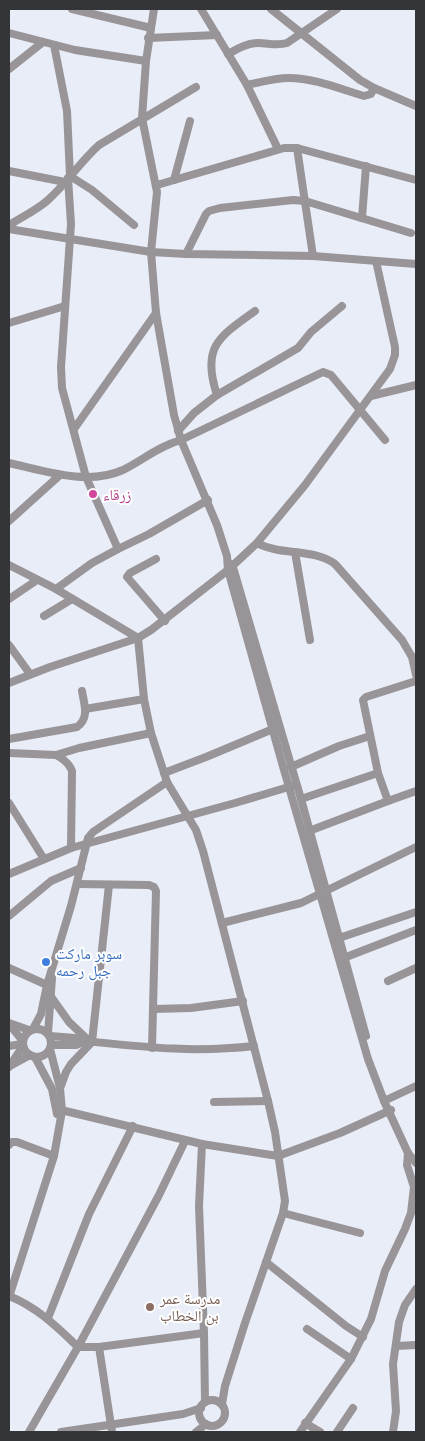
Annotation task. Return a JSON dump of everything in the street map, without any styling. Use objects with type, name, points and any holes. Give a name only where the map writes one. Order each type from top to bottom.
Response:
[{"type":"street","points":[[72,9],[151,28]]},
{"type":"street","points":[[154,9],[148,38],[142,118],[157,185],[150,252],[156,313],[166,378],[181,440],[208,500],[227,556],[291,766],[293,785],[301,799],[322,891],[339,938],[342,959]]},
{"type":"street","points":[[201,9],[247,84],[278,149]]},
{"type":"street","points":[[271,9],[360,80],[374,88],[416,104]]},
{"type":"street","points":[[228,54],[249,44],[281,45],[287,43],[337,9]]},
{"type":"street","points":[[9,33],[54,45],[146,61]]},
{"type":"street","points":[[148,38],[217,35]]},
{"type":"street","points":[[9,69],[43,42]]},
{"type":"street","points":[[54,45],[67,111],[71,224],[62,388],[86,477],[118,549]]},
{"type":"street","points":[[247,84],[291,78],[318,82],[364,96],[371,94],[374,88]]},
{"type":"street","points":[[9,227],[44,203],[99,146],[142,118],[196,87]]},
{"type":"street","points":[[174,180],[190,121]]},
{"type":"street","points":[[157,185],[278,149],[297,148],[416,180]]},
{"type":"street","points":[[297,148],[313,256]]},
{"type":"street","points":[[362,218],[366,166]]},
{"type":"street","points":[[9,171],[68,178],[92,190],[134,225]]},
{"type":"street","points":[[186,254],[209,211],[220,208],[293,200],[305,201],[411,233]]},
{"type":"street","points":[[9,227],[150,252],[313,256],[416,264]]},
{"type":"street","points":[[9,683],[30,674],[138,638],[165,621],[231,568],[257,543],[305,485],[390,369],[395,355],[394,347],[376,261]]},
{"type":"street","points":[[9,323],[65,306]]},
{"type":"street","points":[[178,430],[194,413],[217,395],[256,371],[292,353],[312,332],[342,306]]},
{"type":"street","points":[[217,395],[212,374],[214,347],[227,332],[254,311]]},
{"type":"street","points":[[74,429],[156,313]]},
{"type":"street","points":[[9,462],[60,475],[86,477],[113,473],[122,470],[163,446],[181,440],[323,372],[331,375],[384,440]]},
{"type":"street","points":[[371,396],[416,384]]},
{"type":"street","points":[[9,521],[60,475]]},
{"type":"street","points":[[56,589],[92,563],[149,534],[208,500]]},
{"type":"street","points":[[257,543],[268,548],[328,559],[335,564],[402,640],[412,657],[416,675]]},
{"type":"street","points":[[295,552],[310,640]]},
{"type":"street","points":[[156,559],[127,576],[165,621]]},
{"type":"street","points":[[9,565],[56,589],[138,638]]},
{"type":"street","points":[[231,568],[273,729],[293,785],[322,891],[385,1101],[408,1153],[416,1163]]},
{"type":"street","points":[[9,599],[37,580]]},
{"type":"street","points":[[44,616],[72,599]]},
{"type":"street","points":[[138,638],[144,699],[151,733],[167,782],[188,816],[203,851],[268,1101],[285,1201],[283,1213],[218,1402]]},
{"type":"street","points":[[9,644],[30,674]]},
{"type":"street","points":[[388,801],[378,773],[364,698],[416,681]]},
{"type":"street","points":[[9,739],[77,727],[83,723],[85,718],[82,691]]},
{"type":"street","points":[[85,709],[144,699]]},
{"type":"street","points":[[164,773],[273,729]]},
{"type":"street","points":[[9,753],[56,755],[86,746],[151,733]]},
{"type":"street","points":[[291,766],[339,746],[370,736]]},
{"type":"street","points":[[56,755],[66,761],[72,771],[71,848]]},
{"type":"street","points":[[301,799],[378,773]]},
{"type":"street","points":[[9,1067],[41,1014],[47,985],[77,884],[86,844],[93,832],[167,782]]},
{"type":"street","points":[[9,874],[71,848],[293,785]]},
{"type":"street","points":[[308,831],[416,791]]},
{"type":"street","points":[[9,803],[44,859]]},
{"type":"street","points":[[222,923],[293,905],[416,847]]},
{"type":"street","points":[[9,916],[51,881],[81,868]]},
{"type":"street","points":[[77,884],[150,885],[156,891],[152,1048]]},
{"type":"street","points":[[109,885],[88,1042],[71,1064],[62,1080],[54,1156],[12,1275],[9,1297],[25,1303],[48,1318],[78,1347],[99,1347],[204,1334]]},
{"type":"street","points":[[339,938],[416,912]]},
{"type":"street","points":[[342,959],[416,930]]},
{"type":"street","points":[[9,968],[47,985]]},
{"type":"street","points":[[388,981],[416,968]]},
{"type":"street","points":[[51,970],[49,1035],[60,1088]]},
{"type":"street","points":[[51,997],[69,1022],[88,1042]]},
{"type":"street","points":[[154,1009],[191,1008],[243,1001]]},
{"type":"street","points":[[9,1023],[31,1029],[41,1029],[49,1035],[78,1038],[88,1042],[152,1048],[203,1050],[254,1046]]},
{"type":"street","points":[[9,1023],[52,1089],[59,1110]]},
{"type":"street","points":[[9,1067],[32,1056],[44,1055],[50,1047],[88,1042]]},
{"type":"street","points":[[9,1046],[22,1043]]},
{"type":"street","points":[[385,1101],[416,1086]]},
{"type":"street","points":[[214,1102],[268,1101]]},
{"type":"street","points":[[59,1110],[133,1126],[185,1141],[278,1156],[390,1112]]},
{"type":"street","points":[[48,1318],[89,1214],[133,1126]]},
{"type":"street","points":[[28,1432],[78,1347],[185,1141]]},
{"type":"street","points":[[9,1145],[14,1142],[54,1156]]},
{"type":"street","points":[[202,1144],[199,1206],[204,1334],[203,1405],[199,1414],[204,1422]]},
{"type":"street","points":[[300,1432],[351,1360],[363,1338],[376,1304],[385,1271],[411,1213],[414,1187],[407,1165],[408,1153]]},
{"type":"street","points":[[283,1213],[360,1233]]},
{"type":"street","points":[[266,1262],[363,1338]]},
{"type":"street","points":[[393,1432],[396,1411],[393,1364],[402,1313],[416,1289]]},
{"type":"street","points":[[307,1329],[351,1360]]},
{"type":"street","points":[[396,1346],[416,1345]]},
{"type":"street","points":[[99,1347],[111,1428]]},
{"type":"street","points":[[61,1432],[111,1428],[183,1414],[203,1405],[218,1402]]},
{"type":"street","points":[[183,1414],[218,1429],[225,1413],[218,1402]]},
{"type":"street","points":[[337,1432],[353,1408]]},
{"type":"street","points":[[196,1432],[204,1422]]},
{"type":"street","points":[[305,1423],[320,1432]]},
{"type":"place","name":"زرقاء","points":[[93,494]]},
{"type":"place","name":"سوبر ماركت جبل رحمه","points":[[46,962]]},
{"type":"place","name":"مدرسة عمر بن الخطاب","points":[[150,1307]]}]
